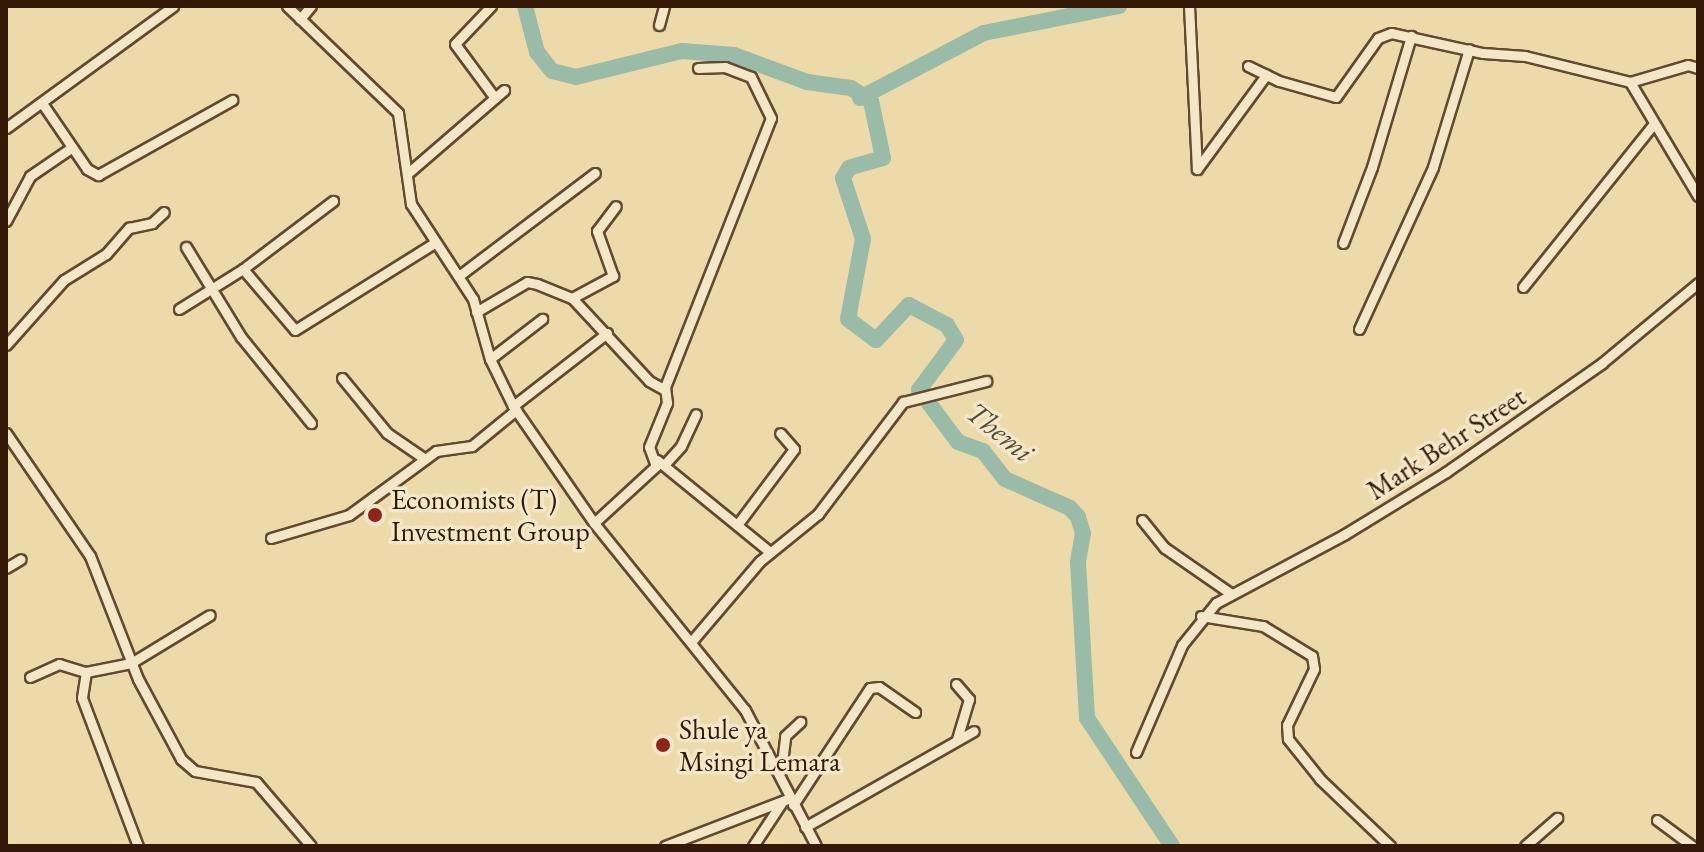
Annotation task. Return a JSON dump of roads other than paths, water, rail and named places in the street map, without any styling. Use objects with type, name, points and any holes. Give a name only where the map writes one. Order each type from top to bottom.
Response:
[{"type":"street","points":[[6,128],[173,6]]},
{"type":"street","points":[[287,6],[398,113],[411,204],[434,243],[460,275],[476,312],[490,359],[514,408],[594,523],[745,710],[781,774],[789,802],[816,846]]},
{"type":"street","points":[[300,19],[311,6]]},
{"type":"street","points":[[491,6],[455,44],[495,98]]},
{"type":"street","points":[[659,25],[664,6]]},
{"type":"street","points":[[1189,6],[1197,169],[1266,75]]},
{"type":"street","points":[[1248,66],[1266,75],[1336,97],[1378,38],[1391,33],[1469,49],[1525,56],[1630,82],[1688,65],[1698,68]]},
{"type":"street","points":[[1343,243],[1411,36]]},
{"type":"street","points":[[1359,329],[1433,167],[1469,49]]},
{"type":"street","points":[[698,68],[725,67],[751,77],[771,118],[665,390],[667,403],[649,447],[660,463],[770,552]]},
{"type":"street","points":[[1630,82],[1652,126],[1698,196]]},
{"type":"street","points":[[408,173],[504,90]]},
{"type":"street","points":[[42,103],[71,148],[98,175],[172,129],[232,100]]},
{"type":"street","points":[[1523,287],[1652,126]]},
{"type":"street","points":[[6,221],[30,176],[71,148]]},
{"type":"street","points":[[460,275],[595,173]]},
{"type":"street","points":[[179,309],[243,269],[333,201]]},
{"type":"street","points":[[572,298],[613,276],[597,231],[616,206]]},
{"type":"street","points":[[6,345],[64,280],[106,254],[129,228],[152,223],[164,212]]},
{"type":"street","points":[[243,269],[295,330],[434,243]]},
{"type":"street","points":[[186,247],[241,337],[311,423]]},
{"type":"street","points":[[476,312],[527,282],[572,298],[649,381],[665,390]]},
{"type":"street","name":"Mark Behr Street","points":[[1136,752],[1182,645],[1201,616],[1230,593],[1304,558],[1446,472],[1602,363],[1698,283]]},
{"type":"street","points":[[490,359],[542,319]]},
{"type":"street","points":[[271,538],[349,515],[443,447],[472,446],[607,333]]},
{"type":"street","points":[[342,378],[387,433],[425,459]]},
{"type":"street","points":[[691,642],[770,552],[818,514],[903,402],[986,381]]},
{"type":"street","points":[[594,523],[685,440],[696,414]]},
{"type":"street","points":[[6,433],[90,556],[131,663],[186,764],[195,771],[256,782],[311,846]]},
{"type":"street","points":[[737,525],[794,449],[780,433]]},
{"type":"street","points":[[1142,520],[1165,548],[1230,593]]},
{"type":"street","points":[[6,568],[21,559]]},
{"type":"street","points":[[30,677],[59,664],[86,672],[131,663],[210,615]]},
{"type":"street","points":[[1201,616],[1263,626],[1312,656],[1314,669],[1287,725],[1288,739],[1320,779],[1390,846]]},
{"type":"street","points":[[86,672],[82,698],[138,846]]},
{"type":"street","points":[[956,684],[969,699],[957,739]]},
{"type":"street","points":[[753,846],[789,802],[870,688],[879,687],[915,712]]},
{"type":"street","points":[[781,774],[785,736],[800,722]]},
{"type":"street","points":[[805,827],[974,731]]},
{"type":"street","points":[[665,846],[789,802]]},
{"type":"street","points":[[1525,846],[1557,818]]},
{"type":"street","points":[[1657,820],[1692,846]]},
{"type":"waterway","name":"Themi","points":[[525,6],[537,52],[552,71],[576,77],[682,51],[734,55],[807,82],[851,88],[871,101],[883,158],[849,168],[843,178],[863,239],[848,319],[876,340],[909,305],[947,325],[956,340],[919,390],[958,442],[983,451],[1005,479],[1070,508],[1078,517],[1083,533],[1078,562],[1087,718],[1172,846]]},
{"type":"waterway","points":[[860,98],[984,33],[1119,6]]},
{"type":"place","name":"Economists (T) Investment Group","points":[[375,515]]},
{"type":"place","name":"Shule ya Msingi Lemara","points":[[663,745]]}]
